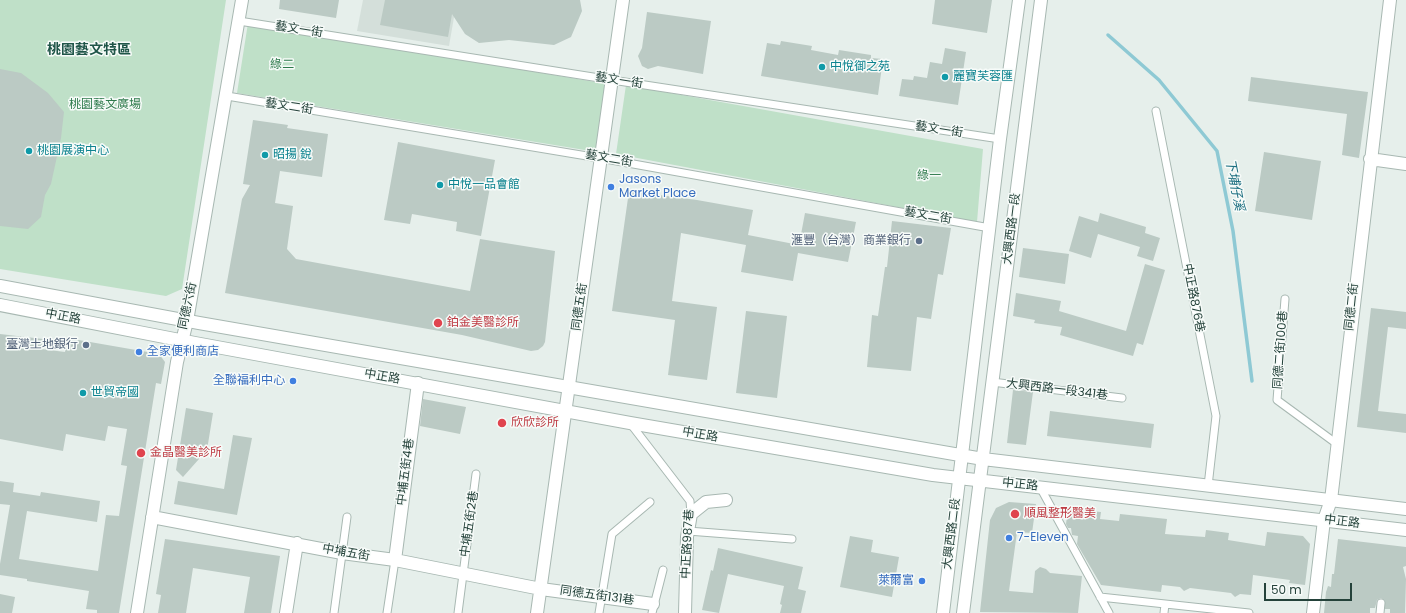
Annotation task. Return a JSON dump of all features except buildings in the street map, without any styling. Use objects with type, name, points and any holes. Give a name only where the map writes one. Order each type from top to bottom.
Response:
[{"type":"street","name":"同德六街","points":[[137,613],[181,340],[187,321],[242,0]]},
{"type":"street","name":"同德五街","points":[[537,613],[623,0]]},
{"type":"street","name":"大興西路一段","points":[[962,455],[1000,140],[1019,0]]},
{"type":"street","name":"大興西路一段","points":[[982,459],[1041,0]]},
{"type":"street","name":"同德二街","points":[[1313,613],[1324,520],[1331,500],[1370,159],[1390,0]]},
{"type":"street","points":[[1370,159],[1406,164]]},
{"type":"street","name":"中正路","points":[[0,286],[187,321],[569,386],[982,459],[1406,509]]},
{"type":"street","name":"中正路","points":[[0,305],[630,423],[959,478],[1406,530]]},
{"type":"street","name":"中埔五街4巷","points":[[395,560],[418,383]]},
{"type":"street","name":"大興西路二段","points":[[943,613],[962,455]]},
{"type":"street","name":"大興西路二段","points":[[963,613],[982,459]]},
{"type":"street","points":[[691,514],[706,502],[726,500]]},
{"type":"street","name":"中正路987巷","points":[[685,613],[688,531],[691,514]]},
{"type":"street","name":"中埔五街","points":[[152,517],[342,553],[395,560],[540,589]]},
{"type":"street","points":[[286,613],[297,544]]},
{"type":"street","name":"同德五街131巷","points":[[540,589],[601,597],[653,608]]},
{"type":"lane","name":"藝文一街","points":[[239,21],[1000,140]]},
{"type":"lane","name":"藝文二街","points":[[226,96],[601,158],[990,228]]},
{"type":"lane","name":"中正路876巷","points":[[1156,111],[1216,416],[1208,486]]},
{"type":"lane","name":"同德二街100巷","points":[[1285,299],[1277,400],[1337,444]]},
{"type":"lane","name":"大興西路一段341巷","points":[[992,382],[1122,398]]},
{"type":"lane","name":"中正路987巷","points":[[630,423],[690,501],[691,514]]},
{"type":"lane","name":"中埔五街2巷","points":[[458,613],[476,474]]},
{"type":"lane","points":[[1040,487],[1109,613]]},
{"type":"lane","points":[[599,613],[612,534],[650,502]]},
{"type":"lane","points":[[334,613],[347,517]]},
{"type":"lane","points":[[688,531],[792,539]]},
{"type":"lane","points":[[387,613],[395,560]]},
{"type":"lane","points":[[653,608],[663,570]]},
{"type":"lane","points":[[1100,597],[1249,613]]},
{"type":"lane","points":[[1380,613],[1381,603]]},
{"type":"lane","points":[[1164,613],[1165,604]]},
{"type":"shaded area","points":[[363,0],[457,0],[449,46],[357,31]]},
{"type":"green space","name":"桃園藝文廣場","points":[[0,0],[226,0],[182,289],[166,296],[0,269]]},
{"type":"green space","name":"綠二","points":[[248,23],[607,84],[597,152],[237,93]]},
{"type":"green space","name":"綠一","points":[[626,85],[983,149],[977,222],[616,154]]},
{"type":"waterway","name":"下埔仔溪","points":[[1108,35],[1159,80],[1217,151],[1233,231],[1252,381]]},
{"type":"place","name":"中悅御之苑","points":[[822,67]]},
{"type":"place","name":"麗寶芙蓉匯","points":[[945,77]]},
{"type":"place","name":"桃園展演中心","points":[[29,151]]},
{"type":"place","name":"昭揚 銳","points":[[265,155]]},
{"type":"place","name":"中悅一品會館","points":[[440,185]]},
{"type":"place","name":"Jasons Market Place","points":[[611,187]]},
{"type":"place","name":"滙豐（台灣）商業銀行","points":[[919,241]]},
{"type":"place","name":"鉑金美醫診所","points":[[438,323]]},
{"type":"place","name":"臺灣土地銀行","points":[[86,345]]},
{"type":"place","name":"全家便利商店","points":[[139,352]]},
{"type":"place","name":"全聯福利中心","points":[[293,381]]},
{"type":"place","name":"世貿帝國","points":[[83,393]]},
{"type":"place","name":"欣欣診所","points":[[502,423]]},
{"type":"place","name":"金晶醫美診所","points":[[141,453]]},
{"type":"place","name":"順風整形醫美","points":[[1015,514]]},
{"type":"place","name":"7-Eleven","points":[[1009,538]]},
{"type":"place","name":"萊爾富","points":[[922,581]]},
{"type":"district","name":"桃園藝文特區","points":[[89,50]]}]
